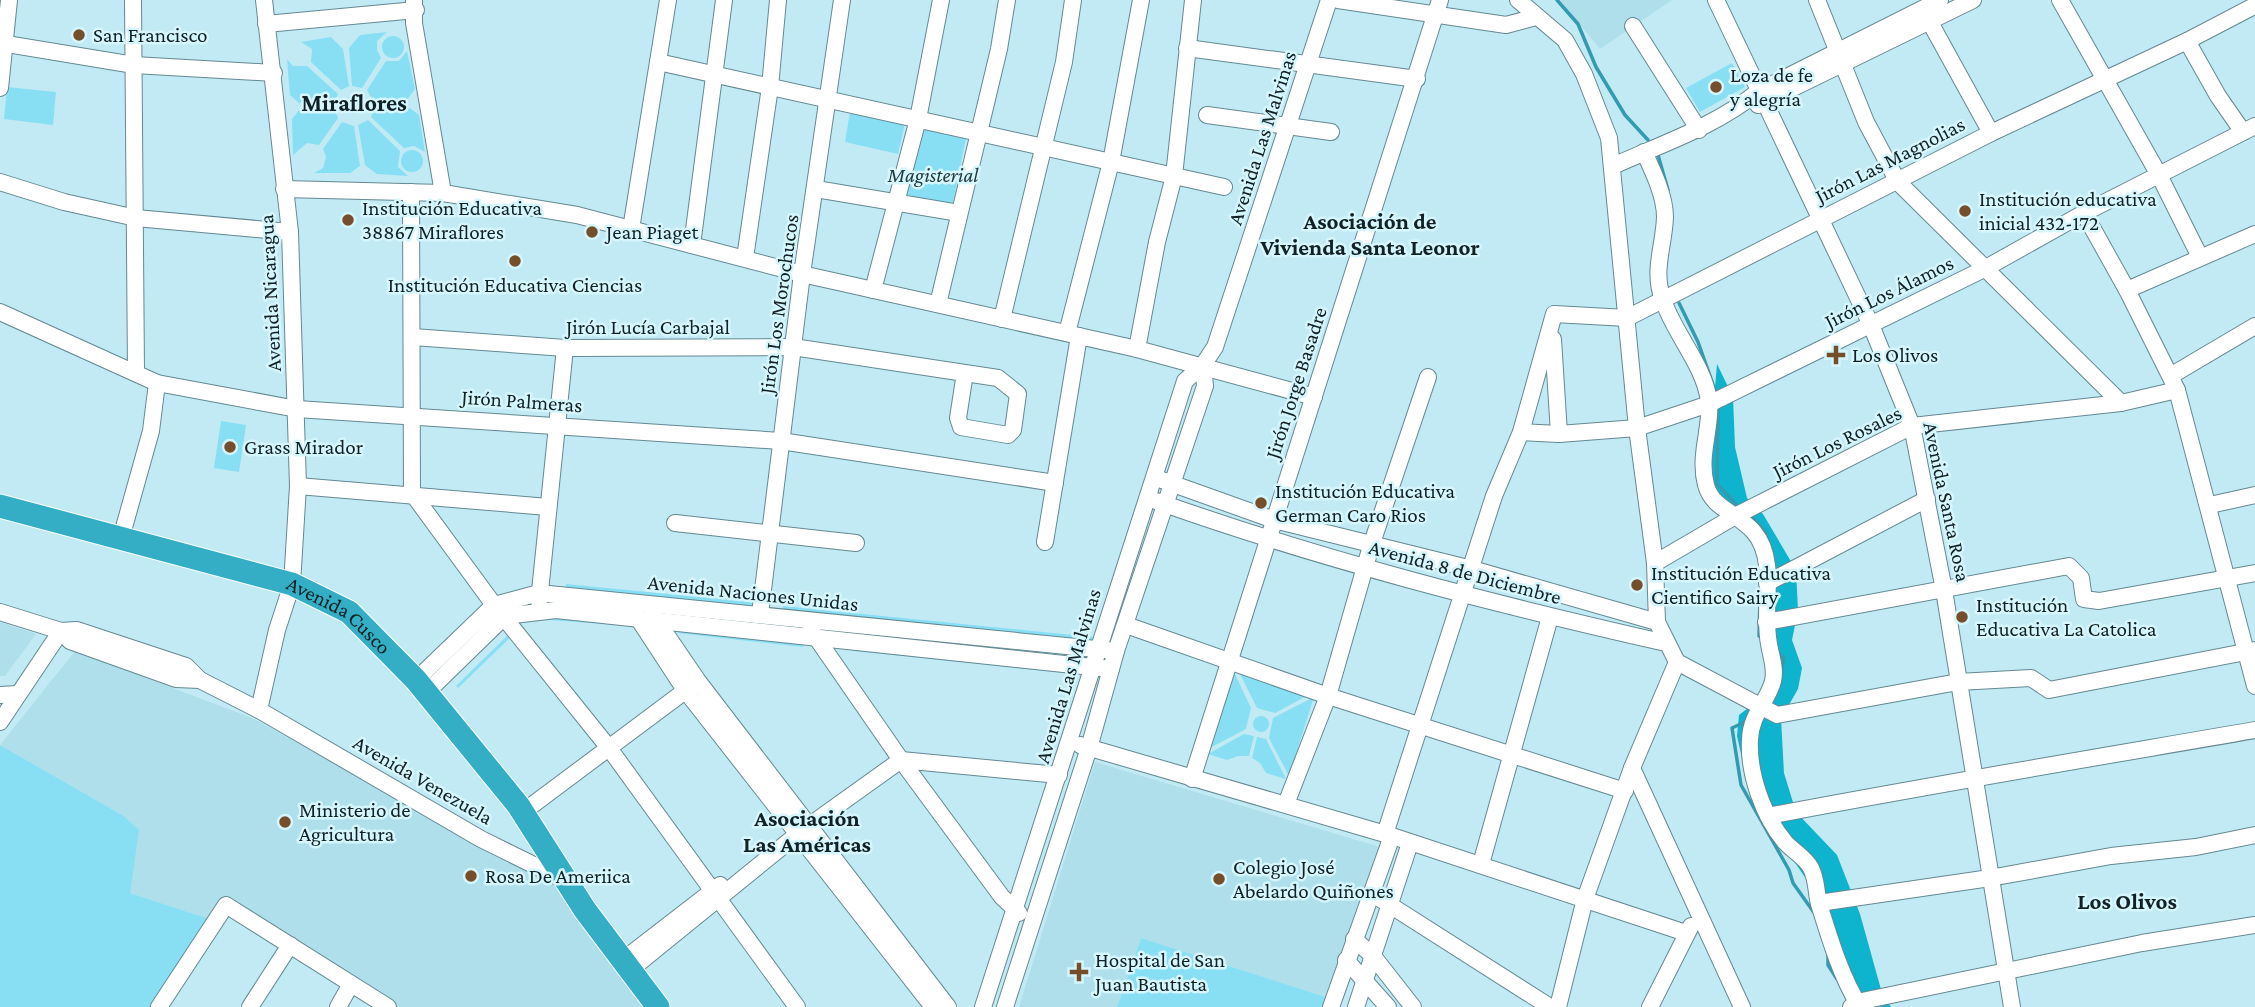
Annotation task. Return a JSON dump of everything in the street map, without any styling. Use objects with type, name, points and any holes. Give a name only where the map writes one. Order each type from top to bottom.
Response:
[{"type":"highway","name":"Avenida Cusco","points":[[0,506],[292,584],[349,612],[421,686],[523,812],[585,910],[658,1007]]},
{"type":"highway","name":"Avenida Cusco","points":[[569,883],[587,896],[673,1007]]},
{"type":"street","points":[[0,88],[9,0]]},
{"type":"street","points":[[133,0],[136,373]]},
{"type":"street","name":"Avenida Nicaragua","points":[[264,0],[290,232],[298,486],[292,584]]},
{"type":"street","points":[[631,229],[668,0]]},
{"type":"street","points":[[692,245],[724,0]]},
{"type":"street","points":[[745,258],[770,87],[778,0]]},
{"type":"street","name":"Jirón Los Morochucos","points":[[760,614],[802,274],[842,0]]},
{"type":"street","points":[[873,290],[894,201],[918,119],[941,0]]},
{"type":"street","points":[[938,304],[999,49],[1007,0]]},
{"type":"street","points":[[1002,319],[1064,62],[1073,0]]},
{"type":"street","points":[[1045,542],[1055,484],[1073,335],[1111,162],[1141,0]]},
{"type":"street","points":[[1137,349],[1157,242],[1174,176],[1193,0]]},
{"type":"street","name":"Avenida Las Malvinas","points":[[983,1007],[1185,381],[1203,365],[1222,327],[1329,0]]},
{"type":"street","points":[[1338,0],[1437,8],[1506,25],[1536,17]]},
{"type":"street","points":[[1518,0],[1564,40],[1584,74],[1609,138],[1614,166],[1637,428],[1655,563],[1657,622],[1676,662],[1777,715],[1958,682],[2031,678],[2049,690],[2251,650]]},
{"type":"street","name":"Avenida Santa Rosa","points":[[1716,0],[1871,325],[1912,426],[1944,590],[2012,1007]]},
{"type":"street","points":[[1817,0],[1866,122],[1898,182],[2121,403]]},
{"type":"street","points":[[1614,166],[1662,142],[1699,130],[1940,0]]},
{"type":"street","points":[[1925,10],[1973,0]]},
{"type":"street","points":[[2060,0],[2159,175],[2200,257]]},
{"type":"street","points":[[266,23],[415,5],[414,23],[443,193]]},
{"type":"street","name":"Jirón Las Magnolias","points":[[1552,330],[1554,314],[1627,318],[1821,218],[1898,182],[1990,132],[2105,76],[2187,41],[2252,5]]},
{"type":"street","name":"Jirón Jorge Basadre","points":[[1192,779],[1417,79],[1437,8]]},
{"type":"street","points":[[1925,10],[1990,132]]},
{"type":"street","points":[[1633,26],[1699,130]]},
{"type":"street","points":[[2187,41],[2218,96],[2249,129]]},
{"type":"street","points":[[3,44],[134,65],[274,73]]},
{"type":"street","points":[[1187,48],[1417,79]]},
{"type":"street","points":[[658,62],[1224,187]]},
{"type":"street","points":[[1207,115],[1331,132]]},
{"type":"street","name":"Jirón Los Álamos","points":[[1521,432],[1559,434],[1637,428],[1709,404],[1984,269],[2084,213],[2249,129]]},
{"type":"street","points":[[1644,152],[1656,178],[1665,216],[1657,279],[1663,301],[1705,384],[1709,404],[1703,466],[1706,488],[1716,503],[1737,515],[1757,532],[1764,548],[1766,622],[1774,677],[1758,706],[1750,737],[1751,762],[1768,816],[1785,841],[1810,866],[1844,981],[1856,1005],[2006,970],[2255,925]]},
{"type":"street","points":[[0,182],[64,202],[136,218],[290,232]]},
{"type":"street","points":[[816,189],[959,213]]},
{"type":"street","points":[[284,190],[443,193],[577,215],[802,274],[1203,365],[1314,397]]},
{"type":"street","points":[[411,192],[412,493],[609,748],[797,1007]]},
{"type":"street","points":[[2084,213],[2175,383],[2210,505],[2225,579],[2251,650],[2255,686]]},
{"type":"street","points":[[2127,290],[2255,233]]},
{"type":"street","name":"Jirón Palmeras","points":[[0,312],[157,383],[297,409],[557,424],[781,441],[1055,484]]},
{"type":"street","name":"Jirón Los Rosales","points":[[1655,563],[1737,515],[1912,426],[2121,403],[2175,383],[2255,326]]},
{"type":"street","points":[[1331,1007],[1371,893],[1420,725],[1494,496],[1521,432],[1552,330]]},
{"type":"street","points":[[1552,330],[1559,434]]},
{"type":"street","name":"Jirón Lucía Carbajal","points":[[413,337],[565,348],[793,347],[965,373],[998,378],[1018,394],[1013,430],[1008,435],[961,427],[958,418],[965,373]]},
{"type":"street","points":[[540,611],[539,593],[565,348]]},
{"type":"street","name":"Avenida Las Malvinas","points":[[1006,1007],[1089,748],[1115,651],[1205,386],[1203,365]]},
{"type":"street","points":[[1286,804],[1328,696],[1371,546],[1428,377]]},
{"type":"street","points":[[121,538],[151,431],[157,383]]},
{"type":"street","name":"Avenida 8 de Diciembre","points":[[1154,478],[1274,520],[1472,569],[1657,622]]},
{"type":"street","points":[[298,486],[412,493],[548,507]]},
{"type":"street","points":[[2210,505],[2255,495]]},
{"type":"street","name":"Avenida 8 de Diciembre","points":[[1147,498],[1269,539],[1365,567],[1550,617],[1666,643]]},
{"type":"street","points":[[1767,583],[1927,499]]},
{"type":"street","points":[[675,523],[856,544]]},
{"type":"street","points":[[1766,622],[2068,566],[2081,578],[2084,599],[2099,601],[2255,573]]},
{"type":"street","points":[[259,710],[292,584]]},
{"type":"street","name":"Avenida Naciones Unidas","points":[[421,686],[500,610],[539,593],[760,614],[811,627],[1111,669]]},
{"type":"street","points":[[628,601],[638,618],[805,830],[948,1007]]},
{"type":"street","points":[[645,603],[692,686]]},
{"type":"street","name":"Avenida Naciones Unidas","points":[[500,610],[811,627],[1115,651]]},
{"type":"street","name":"Avenida Venezuela","points":[[0,611],[61,631],[77,630],[186,666],[200,680],[259,710],[481,839],[569,883]]},
{"type":"street","points":[[1481,864],[1550,617]]},
{"type":"street","points":[[1126,625],[1328,696],[1625,791]]},
{"type":"street","points":[[811,627],[901,760],[1013,910],[1034,919]]},
{"type":"street","points":[[0,722],[61,631]]},
{"type":"street","points":[[1558,1007],[1585,899],[1632,768],[1676,662]]},
{"type":"street","points":[[523,812],[692,686]]},
{"type":"street","points":[[0,695],[18,694]]},
{"type":"street","points":[[1768,816],[1973,777],[2071,763],[2255,730]]},
{"type":"street","points":[[1069,741],[1389,835],[1686,933]]},
{"type":"street","points":[[636,958],[716,895],[901,760],[1059,775]]},
{"type":"street","points":[[1632,768],[1742,1007]]},
{"type":"street","points":[[805,830],[926,1004]]},
{"type":"street","points":[[1819,903],[1990,878],[2111,856],[2196,847],[2255,835]]},
{"type":"street","points":[[1356,1007],[1410,843]]},
{"type":"street","points":[[1371,893],[1550,1007]]},
{"type":"street","points":[[159,1007],[226,905],[388,1007]]},
{"type":"street","points":[[1650,1007],[1686,933],[1698,915]]},
{"type":"street","points":[[1354,939],[1373,956],[1413,1007]]},
{"type":"street","points":[[250,1007],[289,945]]},
{"type":"street","points":[[1346,960],[1365,978],[1388,1007]]},
{"type":"street","points":[[338,1007],[351,984]]},
{"type":"shaded area","points":[[1560,0],[1672,0],[1600,49]]},
{"type":"shaded area","points":[[1717,364],[1733,397],[1735,447],[1747,498],[1763,514],[1796,570],[1798,610],[1792,640],[1802,668],[1798,689],[1781,719],[1784,773],[1796,812],[1837,855],[1860,914],[1882,993],[1891,1007],[1861,1007],[1828,911],[1770,826],[1744,767],[1737,736],[1739,715],[1773,689],[1761,547],[1707,481]]},
{"type":"shaded area","points":[[0,622],[36,634],[5,676],[0,676]]},
{"type":"shaded area","name":"Ministerio de Agricultura","points":[[75,651],[252,718],[568,893],[651,1007],[398,1007],[223,896],[209,919],[130,893],[122,815],[0,745]]},
{"type":"shaded area","name":"Colegio José Abelardo Quiñones","points":[[1095,762],[1390,850],[1332,999],[1141,938],[1117,1007],[1019,1007]]},
{"type":"green space","points":[[387,32],[377,41],[381,58],[362,88],[352,86],[349,48],[360,35]]},
{"type":"green space","points":[[393,36],[401,39],[404,47],[401,55],[393,58],[385,55],[382,47],[385,39]]},
{"type":"green space","points":[[331,37],[343,49],[349,86],[341,90],[311,62],[312,49],[301,42]]},
{"type":"green space","points":[[407,51],[415,89],[406,101],[374,102],[367,90],[386,61],[399,61]]},
{"type":"green space","points":[[287,59],[293,66],[307,66],[338,94],[334,104],[299,103],[290,95]]},
{"type":"green space","name":"Loza de fe y alegría","points":[[1732,63],[1745,87],[1700,112],[1686,88]]},
{"type":"green space","points":[[7,87],[56,92],[53,125],[4,119]]},
{"type":"green space","points":[[353,96],[359,99],[362,105],[359,111],[353,114],[347,111],[344,105],[347,99]]},
{"type":"green space","points":[[407,106],[419,115],[425,152],[414,146],[404,148],[371,117],[374,107]]},
{"type":"green space","points":[[334,108],[338,118],[319,145],[307,143],[293,155],[292,119],[300,109]]},
{"type":"green space","points":[[850,112],[905,123],[898,154],[845,142]]},
{"type":"green space","points":[[368,120],[400,151],[398,167],[408,176],[377,174],[365,165],[358,125]]},
{"type":"green space","points":[[342,122],[354,126],[360,166],[350,173],[314,173],[323,168],[326,157],[323,149]]},
{"type":"green space","name":"Magisterial","points":[[922,124],[967,133],[952,207],[904,194]]},
{"type":"green space","points":[[412,150],[420,153],[423,161],[420,169],[412,172],[404,169],[401,161],[404,153]]},
{"type":"green space","name":"Grass Mirador","points":[[221,421],[246,425],[239,472],[214,468]]},
{"type":"green space","points":[[566,584],[760,603],[759,609],[565,590]]},
{"type":"green space","points":[[783,606],[1103,638],[1102,645],[783,612]]},
{"type":"green space","points":[[523,615],[632,624],[633,626],[523,618]]},
{"type":"green space","points":[[515,628],[517,631],[458,688],[456,686]]},
{"type":"green space","points":[[834,628],[1080,654],[1080,656],[832,634]]},
{"type":"green space","points":[[678,630],[804,644],[803,647],[678,633]]},
{"type":"green space","points":[[853,649],[1093,670],[1094,676],[854,651]]},
{"type":"green space","points":[[1237,668],[1314,692],[1275,713],[1257,708]]},
{"type":"green space","points":[[1233,670],[1251,708],[1246,729],[1208,749]]},
{"type":"green space","points":[[1314,697],[1289,776],[1269,738],[1273,718]]},
{"type":"green space","points":[[1261,716],[1267,718],[1267,730],[1261,732],[1255,730],[1253,724],[1255,718]]},
{"type":"green space","points":[[1244,734],[1254,736],[1249,756],[1227,760],[1208,754]]},
{"type":"green space","points":[[1257,737],[1266,739],[1286,779],[1266,773],[1260,763],[1252,758]]},
{"type":"green space","points":[[0,745],[122,815],[139,830],[130,893],[209,919],[154,1007],[0,1007]]},
{"type":"green space","points":[[1141,938],[1332,999],[1330,1007],[1117,1007]]},
{"type":"waterway","points":[[1557,0],[1578,24],[1596,67],[1625,115],[1648,140]]},
{"type":"waterway","points":[[1658,155],[1668,190]]},
{"type":"waterway","points":[[1679,303],[1698,342],[1715,390]]},
{"type":"waterway","points":[[1718,410],[1717,484],[1737,505]]},
{"type":"waterway","points":[[1751,516],[1767,534]]},
{"type":"waterway","points":[[1759,636],[1760,599]]},
{"type":"waterway","points":[[1778,653],[1784,658],[1781,673]]},
{"type":"waterway","points":[[1745,722],[1732,728],[1741,785],[1789,870],[1793,883],[1815,914]]},
{"type":"waterway","points":[[1828,954],[1828,965],[1837,979]]},
{"type":"place","name":"San Francisco","points":[[79,35]]},
{"type":"place","name":"Loza de fe y alegría","points":[[1716,87]]},
{"type":"place","name":"Institución educativa inicial 432-172","points":[[1965,211]]},
{"type":"place","name":"Institución Educativa 38867 Miraflores","points":[[348,220]]},
{"type":"place","name":"Jean Piaget","points":[[592,232]]},
{"type":"place","name":"Institución Educativa Ciencias","points":[[515,261]]},
{"type":"place","name":"Los Olivos","points":[[1836,355]]},
{"type":"place","name":"Grass Mirador","points":[[230,447]]},
{"type":"place","name":"Institución Educativa German Caro Rios","points":[[1261,503]]},
{"type":"place","name":"Institución Educativa Cientifico Sairy","points":[[1637,585]]},
{"type":"place","name":"Institución Educativa La Catolica","points":[[1962,617]]},
{"type":"place","name":"Ministerio de Agricultura","points":[[285,822]]},
{"type":"place","name":"Rosa De Ameriica","points":[[471,876]]},
{"type":"place","name":"Colegio José Abelardo Quiñones","points":[[1219,879]]},
{"type":"place","name":"Hospital de San Juan Bautista","points":[[1079,972]]},
{"type":"district","name":"Miraflores","points":[[354,103]]},
{"type":"district","name":"Asociación de Vivienda Santa Leonor","points":[[1370,234]]},
{"type":"district","name":"Asociación Las Américas","points":[[807,831]]},
{"type":"district","name":"Los Olivos","points":[[2127,901]]}]
